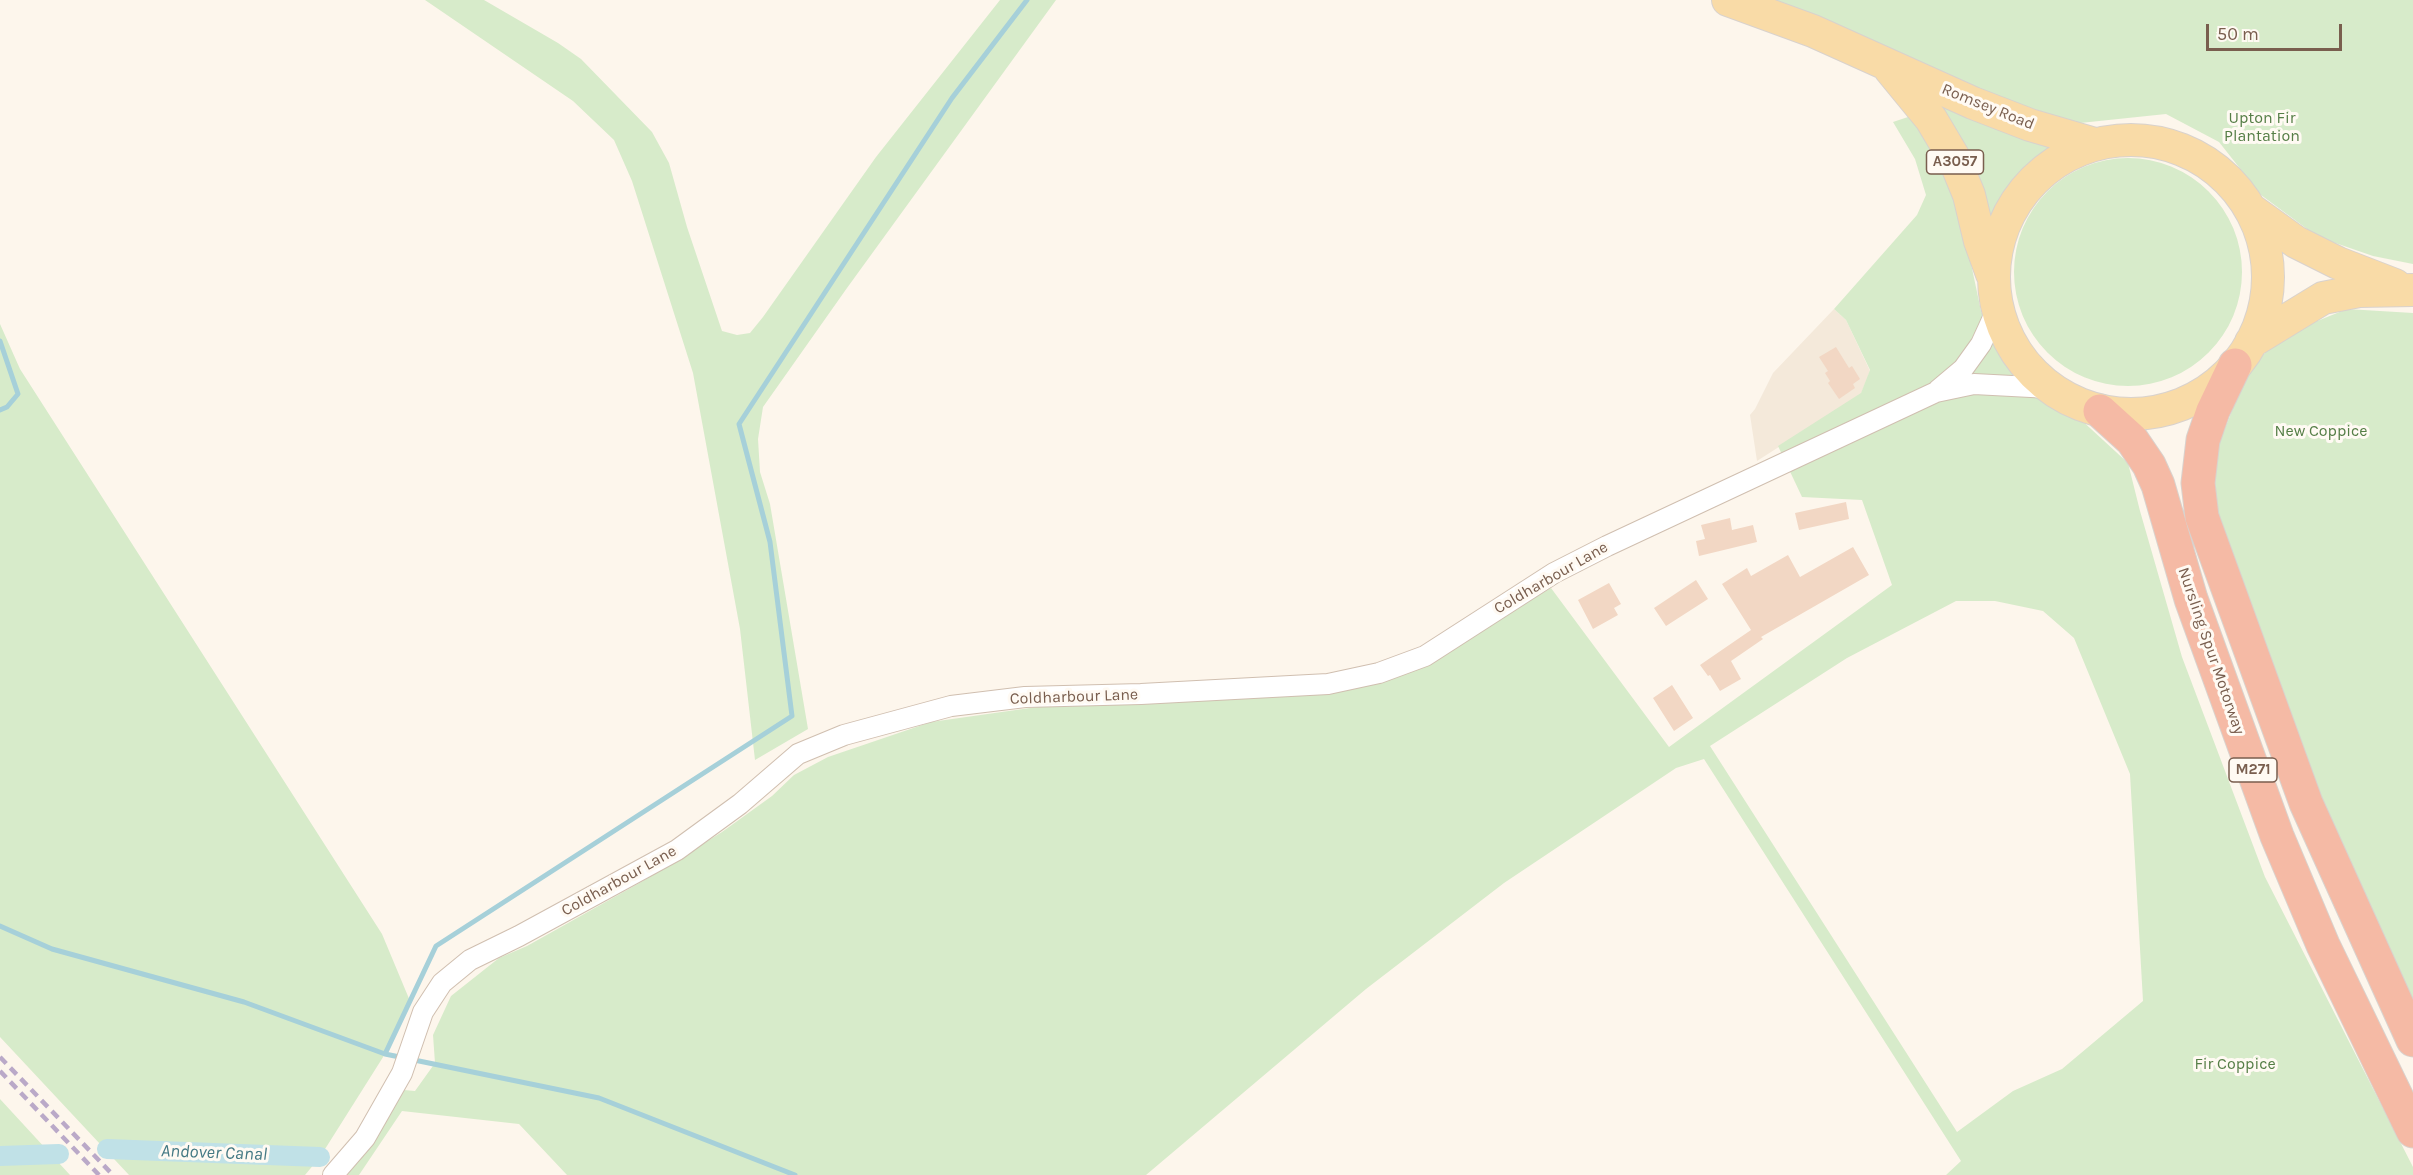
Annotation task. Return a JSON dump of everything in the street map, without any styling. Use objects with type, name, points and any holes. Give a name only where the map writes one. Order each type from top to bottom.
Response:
[{"type":"highway","name":"M271","points":[[2243,354],[2213,411],[2203,440],[2198,483],[2202,517],[2306,803],[2413,1040]]},
{"type":"highway","name":"Nursling Spur Motorway","points":[[2100,411],[2132,440],[2149,465],[2191,599],[2277,836],[2324,945],[2413,1131]]},
{"type":"main road","name":"Romsey Road","points":[[1728,0],[1813,30],[1973,103],[2030,125],[2095,144]]},
{"type":"main road","name":"Romsey Road","points":[[1884,62],[1931,119],[1953,156],[1969,195],[1980,241],[1993,278]]},
{"type":"main road","points":[[2117,140],[2162,143],[2204,160],[2238,190],[2250,209],[2263,244],[2267,262],[2267,290],[2262,317],[2243,354],[2218,383],[2197,397],[2174,407],[2125,414],[2100,411],[2066,398],[2032,372],[2017,354],[2005,332],[1997,309],[1993,278],[1995,253],[2002,228],[2014,205],[2029,184],[2049,167],[2070,154],[2095,144],[2117,140]]},
{"type":"main road","points":[[2250,209],[2296,242],[2337,263],[2408,289]]},
{"type":"main road","points":[[2243,354],[2324,298],[2359,291],[2408,289]]},
{"type":"street","name":"Coldharbour Lane","points":[[1936,392],[1963,369],[1981,344],[1997,309]]},
{"type":"street","name":"Coldharbour Lane","points":[[333,1175],[365,1138],[403,1070],[423,1012],[442,983],[470,960],[519,936],[677,850],[740,804],[798,754],[844,735],[951,706],[1025,697],[1141,694],[1328,684],[1379,673],[1425,656],[1554,573],[1607,546],[1936,392],[1974,384],[2050,388]]},
{"type":"shaded area","points":[[1834,309],[1846,320],[1870,371],[1861,394],[1757,461],[1750,415],[1773,373]]},
{"type":"green space","points":[[425,0],[484,0],[558,43],[581,59],[652,132],[669,163],[687,227],[722,331],[737,335],[750,333],[763,317],[876,157],[1000,0],[1056,0],[763,407],[758,439],[760,472],[770,504],[808,729],[755,760],[740,629],[693,373],[632,181],[614,140],[573,101]]},
{"type":"green space","name":"Upton Fir Plantation","points":[[1755,0],[2413,0],[2413,264],[2373,256],[2318,237],[2261,195],[2219,142],[2166,114],[2080,123],[2024,106]]},
{"type":"green space","points":[[1932,100],[2063,150],[2019,182],[2003,204],[1991,229]]},
{"type":"green space","name":"Fir Coppice","points":[[1914,115],[1944,159],[1981,311],[2004,363],[2037,396],[2078,417],[2128,463],[2182,657],[2265,877],[2413,1167],[2413,1175],[1946,1175],[1961,1161],[1704,759],[1676,768],[1504,883],[1366,989],[1146,1175],[567,1175],[519,1124],[402,1111],[359,1175],[347,1175],[366,1152],[404,1090],[415,1091],[435,1063],[433,1035],[451,996],[499,958],[527,946],[643,881],[722,832],[772,796],[794,775],[828,757],[931,722],[1037,707],[1326,692],[1387,681],[1551,588],[1669,747],[1892,585],[1862,500],[1802,497],[1778,446],[1861,393],[1870,370],[1846,320],[1834,309],[1917,215],[1926,195],[1915,159],[1893,122]],"holes":[[[1956,601],[1995,601],[2043,611],[2074,638],[2130,774],[2143,1001],[2062,1069],[2013,1091],[1957,1132],[1710,746],[1847,658]]]},
{"type":"green space","points":[[2128,158],[2150,160],[2182,171],[2209,191],[2229,218],[2240,250],[2242,272],[2240,294],[2229,326],[2209,353],[2182,373],[2150,384],[2128,386],[2106,384],[2074,373],[2047,353],[2027,326],[2016,294],[2014,272],[2016,250],[2027,218],[2047,191],[2074,171],[2106,160]]},
{"type":"green space","name":"New Coppice","points":[[2347,309],[2413,313],[2413,1012],[2348,867],[2232,566],[2210,486],[2217,449],[2248,370],[2290,332]]},
{"type":"green space","points":[[0,324],[20,369],[382,934],[410,1001],[385,1054],[320,1157],[305,1175],[129,1175],[0,1037]]},
{"type":"green space","points":[[0,1099],[70,1175],[0,1175]]},
{"type":"building","points":[[1836,347],[1849,368],[1852,366],[1860,379],[1853,384],[1855,388],[1839,399],[1828,383],[1830,381],[1825,373],[1828,371],[1819,357]]},
{"type":"building","points":[[1846,502],[1849,519],[1799,530],[1795,513]]},
{"type":"building","points":[[1730,518],[1732,530],[1753,525],[1757,542],[1699,556],[1696,541],[1705,539],[1701,525]]},
{"type":"building","points":[[1853,547],[1869,575],[1761,637],[1763,639],[1731,661],[1741,679],[1720,691],[1710,675],[1708,676],[1700,665],[1751,630],[1722,584],[1747,568],[1751,576],[1788,555],[1800,577]]},
{"type":"building","points":[[1696,580],[1708,599],[1666,626],[1654,608]]},
{"type":"building","points":[[1609,583],[1621,604],[1614,608],[1618,615],[1593,629],[1578,600]]},
{"type":"building","points":[[1672,685],[1693,718],[1674,731],[1653,698]]},
{"type":"waterway","points":[[795,1175],[599,1098],[385,1054],[436,946],[792,716],[770,542],[739,424],[952,98],[1027,0]]},
{"type":"waterway","points":[[0,341],[18,394],[7,407],[0,410]]},
{"type":"waterway","points":[[0,926],[52,949],[244,1002],[385,1054]]},
{"type":"waterway","name":"Andover Canal","points":[[100,1149],[107,1149]]},
{"type":"waterway","name":"Andover Canal","points":[[107,1149],[320,1157]]},
{"type":"waterway","points":[[0,1156],[59,1154]]},
{"type":"railway","points":[[0,1057],[113,1175]]},
{"type":"railway","points":[[0,1071],[99,1175]]}]
